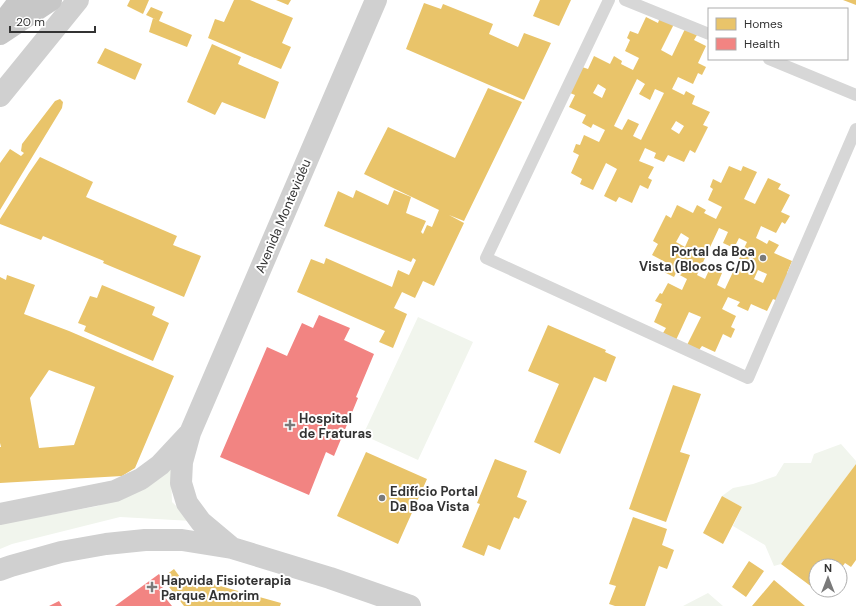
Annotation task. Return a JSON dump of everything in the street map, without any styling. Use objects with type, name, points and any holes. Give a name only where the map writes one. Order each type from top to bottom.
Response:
[{"type":"highway","points":[[0,26],[20,0]]},
{"type":"highway","points":[[0,34],[51,0]]},
{"type":"main road","points":[[0,96],[78,0]]},
{"type":"main road","name":"Avenida Montevidéu","points":[[232,548],[201,522],[187,503],[181,483],[182,462],[190,432],[376,0]]},
{"type":"main road","name":"Avenida Montevidéu","points":[[0,514],[115,491],[141,479],[160,465],[190,432]]},
{"type":"main road","points":[[0,570],[61,552],[106,544],[145,540],[182,540],[232,548],[330,578],[371,600],[410,606]]},
{"type":"lane","points":[[608,0],[486,258],[748,378],[856,129]]},
{"type":"lane","points":[[625,0],[708,34]]},
{"type":"lane","points":[[771,60],[856,94]]},
{"type":"shaded area","points":[[418,317],[473,342],[418,460],[363,435]]},
{"type":"shaded area","points":[[841,444],[856,461],[856,464],[781,564],[774,566],[765,545],[733,526],[742,507],[722,496],[733,488],[753,484],[776,476],[784,463],[811,463],[814,454]]},
{"type":"shaded area","points":[[178,455],[171,476],[172,502],[192,521],[120,517],[12,544],[0,549],[0,524],[98,506],[147,484]]},
{"type":"shaded area","points":[[708,593],[723,606],[683,606]]},
{"type":"building: Homes","points":[[130,0],[149,0],[143,14],[127,6]]},
{"type":"building: Homes","points":[[234,0],[250,0],[293,18],[282,43],[291,47],[281,69],[208,38],[215,19],[224,22]]},
{"type":"building: Homes","points":[[276,0],[291,0],[288,5]]},
{"type":"building: Homes","points":[[540,0],[571,0],[559,26],[533,16]]},
{"type":"building: Homes","points":[[843,0],[856,0],[856,5]]},
{"type":"building: Homes","points":[[424,3],[441,9],[443,4],[493,24],[489,34],[518,47],[524,33],[551,43],[524,100],[406,49]]},
{"type":"building: Homes","points":[[151,7],[163,12],[159,21],[192,35],[187,47],[149,32],[153,18],[146,15]]},
{"type":"building: Homes","points":[[646,17],[658,23],[660,17],[674,24],[661,50],[672,56],[685,29],[697,35],[694,40],[706,46],[698,63],[706,67],[702,75],[698,73],[693,84],[678,77],[672,89],[684,95],[686,91],[695,96],[692,104],[710,112],[703,125],[708,127],[695,153],[690,150],[684,162],[668,155],[664,162],[654,158],[656,153],[645,148],[639,161],[654,167],[648,178],[652,180],[648,189],[640,185],[632,203],[619,197],[616,202],[604,196],[617,169],[606,163],[593,190],[580,184],[582,179],[571,173],[579,155],[573,152],[576,144],[580,145],[584,135],[599,142],[605,130],[593,124],[591,128],[582,123],[586,115],[569,107],[575,95],[570,93],[582,67],[588,69],[594,56],[610,64],[614,56],[622,61],[621,64],[633,70],[639,58],[625,51],[630,40],[627,38],[630,31],[638,34]],"holes":[[[637,79],[645,84],[639,94],[650,100],[655,89],[664,93],[641,140],[633,136],[639,124],[628,119],[622,130],[614,126]],[[598,84],[606,89],[602,98],[593,93]],[[676,121],[684,126],[679,134],[671,129]]]},
{"type":"building: Homes","points":[[212,44],[241,57],[238,64],[279,82],[265,119],[222,102],[215,115],[187,102]]},
{"type":"building: Homes","points":[[105,48],[142,64],[135,80],[97,63]]},
{"type":"building: Homes","points":[[488,88],[522,102],[464,221],[449,215],[464,223],[434,286],[423,281],[415,298],[402,292],[394,308],[407,314],[393,348],[379,342],[385,331],[297,292],[311,259],[324,264],[326,258],[392,287],[398,270],[409,275],[416,260],[413,258],[411,262],[324,226],[338,191],[353,198],[356,190],[388,205],[394,190],[411,197],[406,213],[426,221],[421,232],[423,234],[427,225],[432,227],[439,210],[364,174],[388,127],[455,158]]},
{"type":"building: Homes","points":[[60,99],[63,102],[62,108],[0,210],[0,163],[10,149],[21,156],[24,153],[21,151],[22,144],[55,101]]},
{"type":"building: Homes","points":[[40,157],[93,182],[86,197],[177,236],[173,245],[201,256],[184,297],[103,263],[104,261],[43,236],[41,240],[0,224],[0,219]]},
{"type":"building: Homes","name":"Portal da Boa Vista (Blocos C/D)","points":[[729,166],[741,171],[743,166],[757,172],[744,199],[755,204],[768,178],[781,184],[778,189],[790,195],[781,212],[790,216],[785,224],[782,222],[776,233],[761,226],[756,238],[767,244],[769,240],[779,245],[774,253],[792,261],[787,273],[791,275],[778,301],[773,299],[767,311],[751,304],[748,311],[737,306],[740,302],[728,297],[722,309],[736,316],[731,327],[735,329],[731,338],[723,334],[715,352],[702,346],[699,350],[687,345],[701,317],[689,312],[676,340],[663,333],[666,328],[654,322],[662,304],[655,301],[660,293],[662,294],[668,283],[682,290],[687,279],[676,273],[674,277],[664,272],[669,264],[652,255],[658,244],[653,241],[666,215],[671,218],[677,205],[693,213],[697,205],[706,210],[704,213],[716,219],[722,207],[708,200],[713,189],[710,187],[713,179],[721,183]],"holes":[[[719,228],[728,232],[723,243],[734,248],[739,238],[747,242],[725,289],[717,285],[722,273],[710,268],[705,279],[697,275]],[[681,233],[689,238],[685,247],[676,242]],[[758,270],[767,274],[763,283],[754,279]]]},
{"type":"building: Homes","points":[[7,275],[35,285],[24,314],[69,331],[174,376],[135,468],[122,476],[0,483],[0,277],[6,280]],"holes":[[[49,370],[95,387],[74,445],[39,448],[30,398]]]},
{"type":"building: Homes","points":[[102,285],[155,307],[152,315],[169,323],[153,361],[84,331],[86,326],[78,323],[90,296],[97,298]]},
{"type":"building: Homes","points":[[548,325],[606,350],[605,352],[616,357],[606,382],[594,377],[560,454],[534,442],[559,384],[528,371]]},
{"type":"building: Homes","points":[[673,385],[701,394],[680,452],[690,455],[666,522],[629,509]]},
{"type":"building: Homes","name":"Edifício Portal Da Boa Vista","points":[[366,452],[427,479],[398,544],[337,516]]},
{"type":"building: Homes","points":[[495,459],[527,471],[517,497],[527,501],[519,519],[514,517],[500,550],[488,545],[484,556],[462,547],[480,504],[477,503]]},
{"type":"building: Homes","points":[[856,464],[856,560],[851,567],[848,565],[848,558],[808,558],[808,584],[781,564]]},
{"type":"building: Homes","points":[[722,496],[742,507],[723,544],[703,533]]},
{"type":"building: Homes","points":[[633,517],[667,529],[662,545],[674,550],[667,569],[659,566],[645,606],[615,606],[609,604],[616,586],[609,584]]},
{"type":"building: Homes","points":[[749,561],[764,571],[746,597],[732,587]]},
{"type":"building: Homes","points":[[174,569],[186,585],[191,581],[197,589],[199,586],[205,586],[206,582],[281,603],[280,606],[184,606],[162,578]]},
{"type":"building: Homes","points":[[774,580],[805,606],[752,606]]},
{"type":"building: Health","name":"Hospital de Fraturas","points":[[319,315],[350,328],[344,340],[374,354],[334,456],[326,452],[309,495],[220,457],[267,347],[287,356],[302,323],[313,328]]},
{"type":"building: Health","name":"Hapvida Fisioterapia Parque Amorim","points":[[159,574],[166,585],[159,590],[172,606],[115,606]]},
{"type":"building: Health","points":[[59,601],[62,606],[49,606]]},
{"type":"place","name":"Portal da Boa Vista (Blocos C/D)","points":[[763,258]]},
{"type":"place","name":"Hospital de Fraturas","points":[[290,425]]},
{"type":"place","name":"Edifício Portal Da Boa Vista","points":[[382,498]]},
{"type":"place","name":"Hapvida Fisioterapia Parque Amorim","points":[[152,587]]}]
